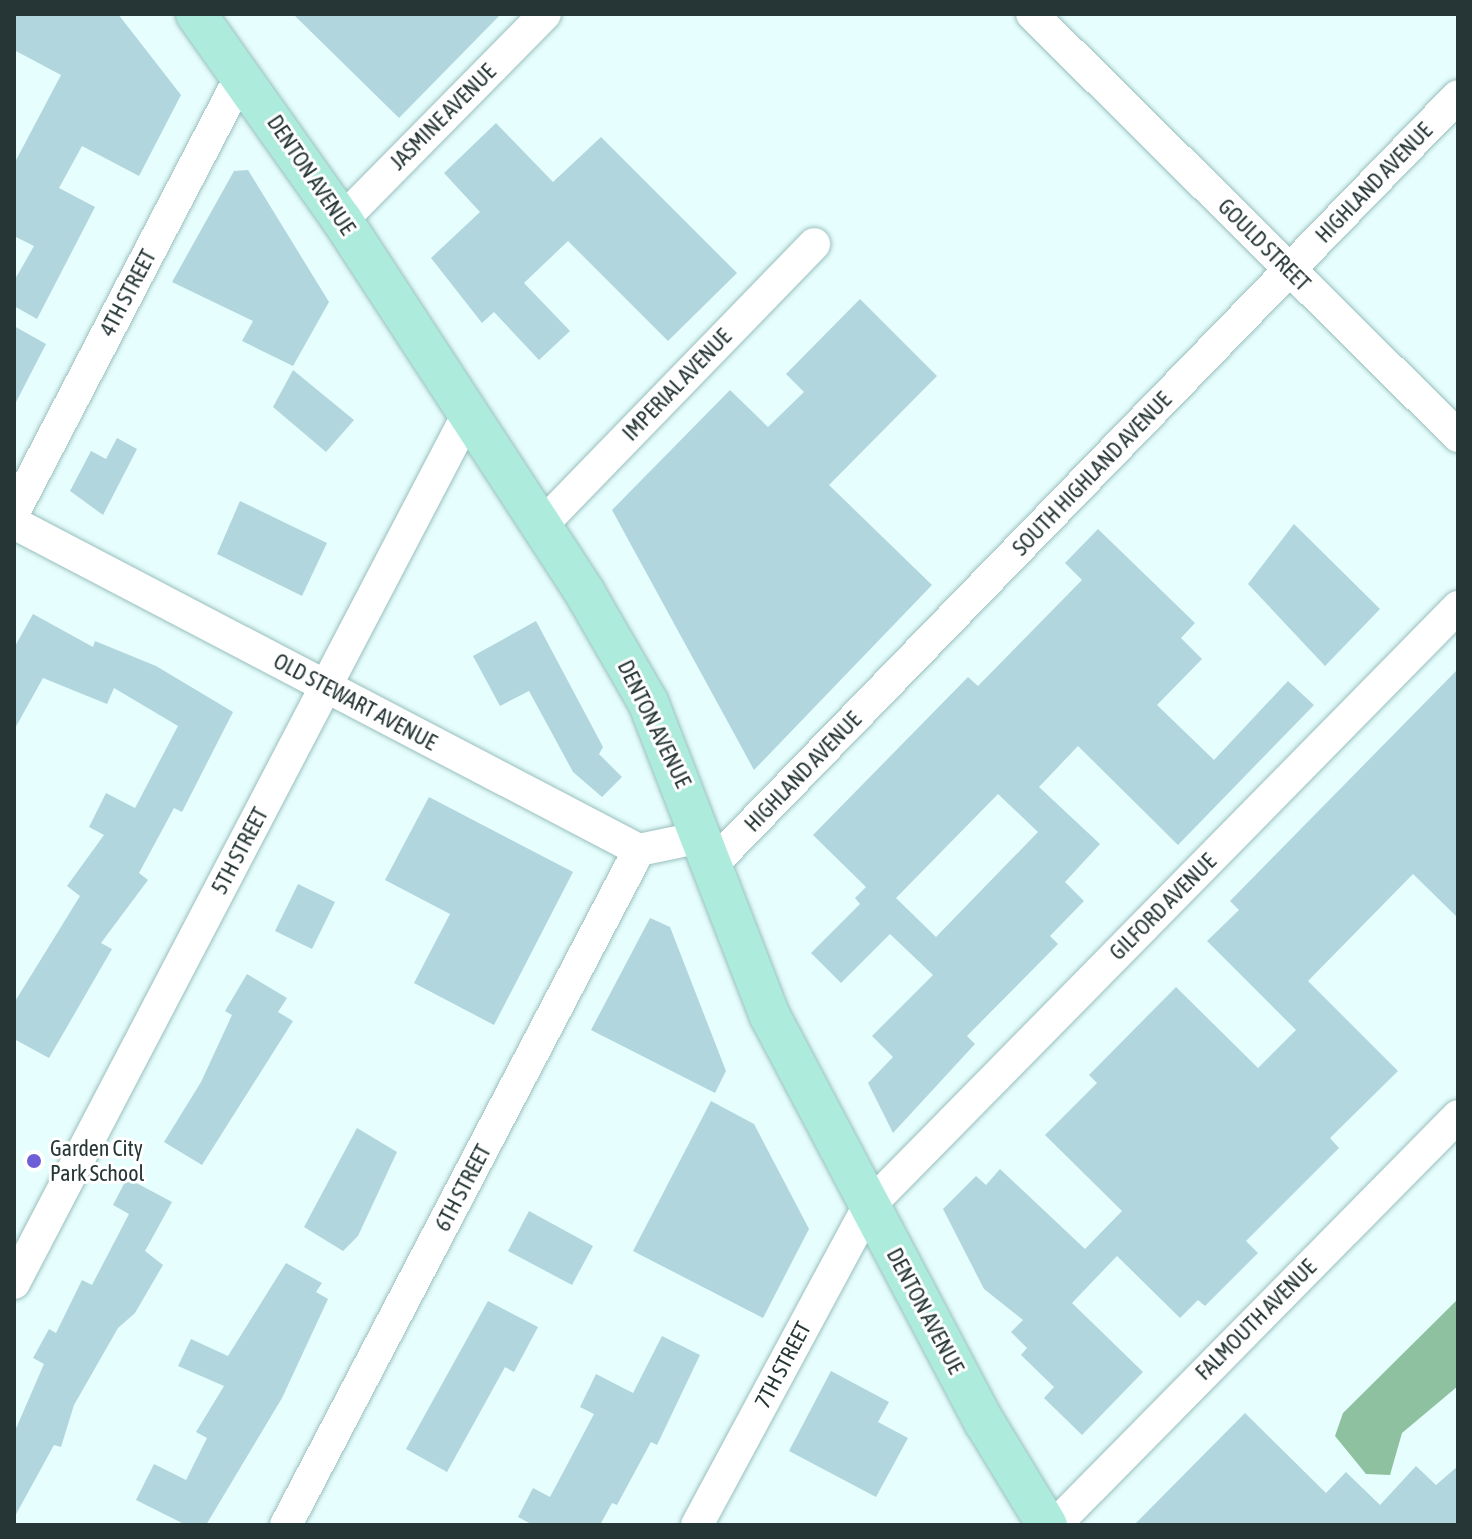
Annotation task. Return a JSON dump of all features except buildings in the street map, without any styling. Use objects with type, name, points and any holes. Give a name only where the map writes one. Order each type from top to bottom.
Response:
[{"type":"main road","name":"DENTON AVENUE","points":[[196,14],[242,74],[342,220],[466,418],[540,527],[648,702],[770,1016],[869,1206],[1047,1525]]},
{"type":"street","name":"JASMINE AVENUE","points":[[342,220],[545,14]]},
{"type":"street","name":"GOULD STREET","points":[[1032,14],[1458,436]]},
{"type":"street","name":"4TH STREET","points":[[14,512],[242,74]]},
{"type":"street","name":"HIGHLAND AVENUE","points":[[1290,271],[1458,96]]},
{"type":"street","name":"IMPERIAL AVENUE","points":[[540,527],[814,244]]},
{"type":"street","name":"SOUTH HIGHLAND AVENUE","points":[[894,678],[1290,271]]},
{"type":"street","name":"5TH STREET","points":[[14,1283],[466,418]]},
{"type":"street","name":"OLD STEWART AVENUE","points":[[14,523],[639,850]]},
{"type":"street","name":"GILFORD AVENUE","points":[[869,1206],[1458,607]]},
{"type":"street","name":"HIGHLAND AVENUE","points":[[707,851],[894,678]]},
{"type":"street","points":[[639,850],[707,851]]},
{"type":"street","name":"6TH STREET","points":[[286,1525],[639,850]]},
{"type":"street","name":"FALMOUTH AVENUE","points":[[1055,1525],[1458,1116]]},
{"type":"street","name":"7TH STREET","points":[[697,1525],[869,1206]]},
{"type":"green space","points":[[1458,1299],[1458,1386],[1402,1433],[1390,1475],[1366,1474],[1335,1436],[1343,1413]]},
{"type":"place","name":"Garden City Park School","points":[[34,1161]]}]
